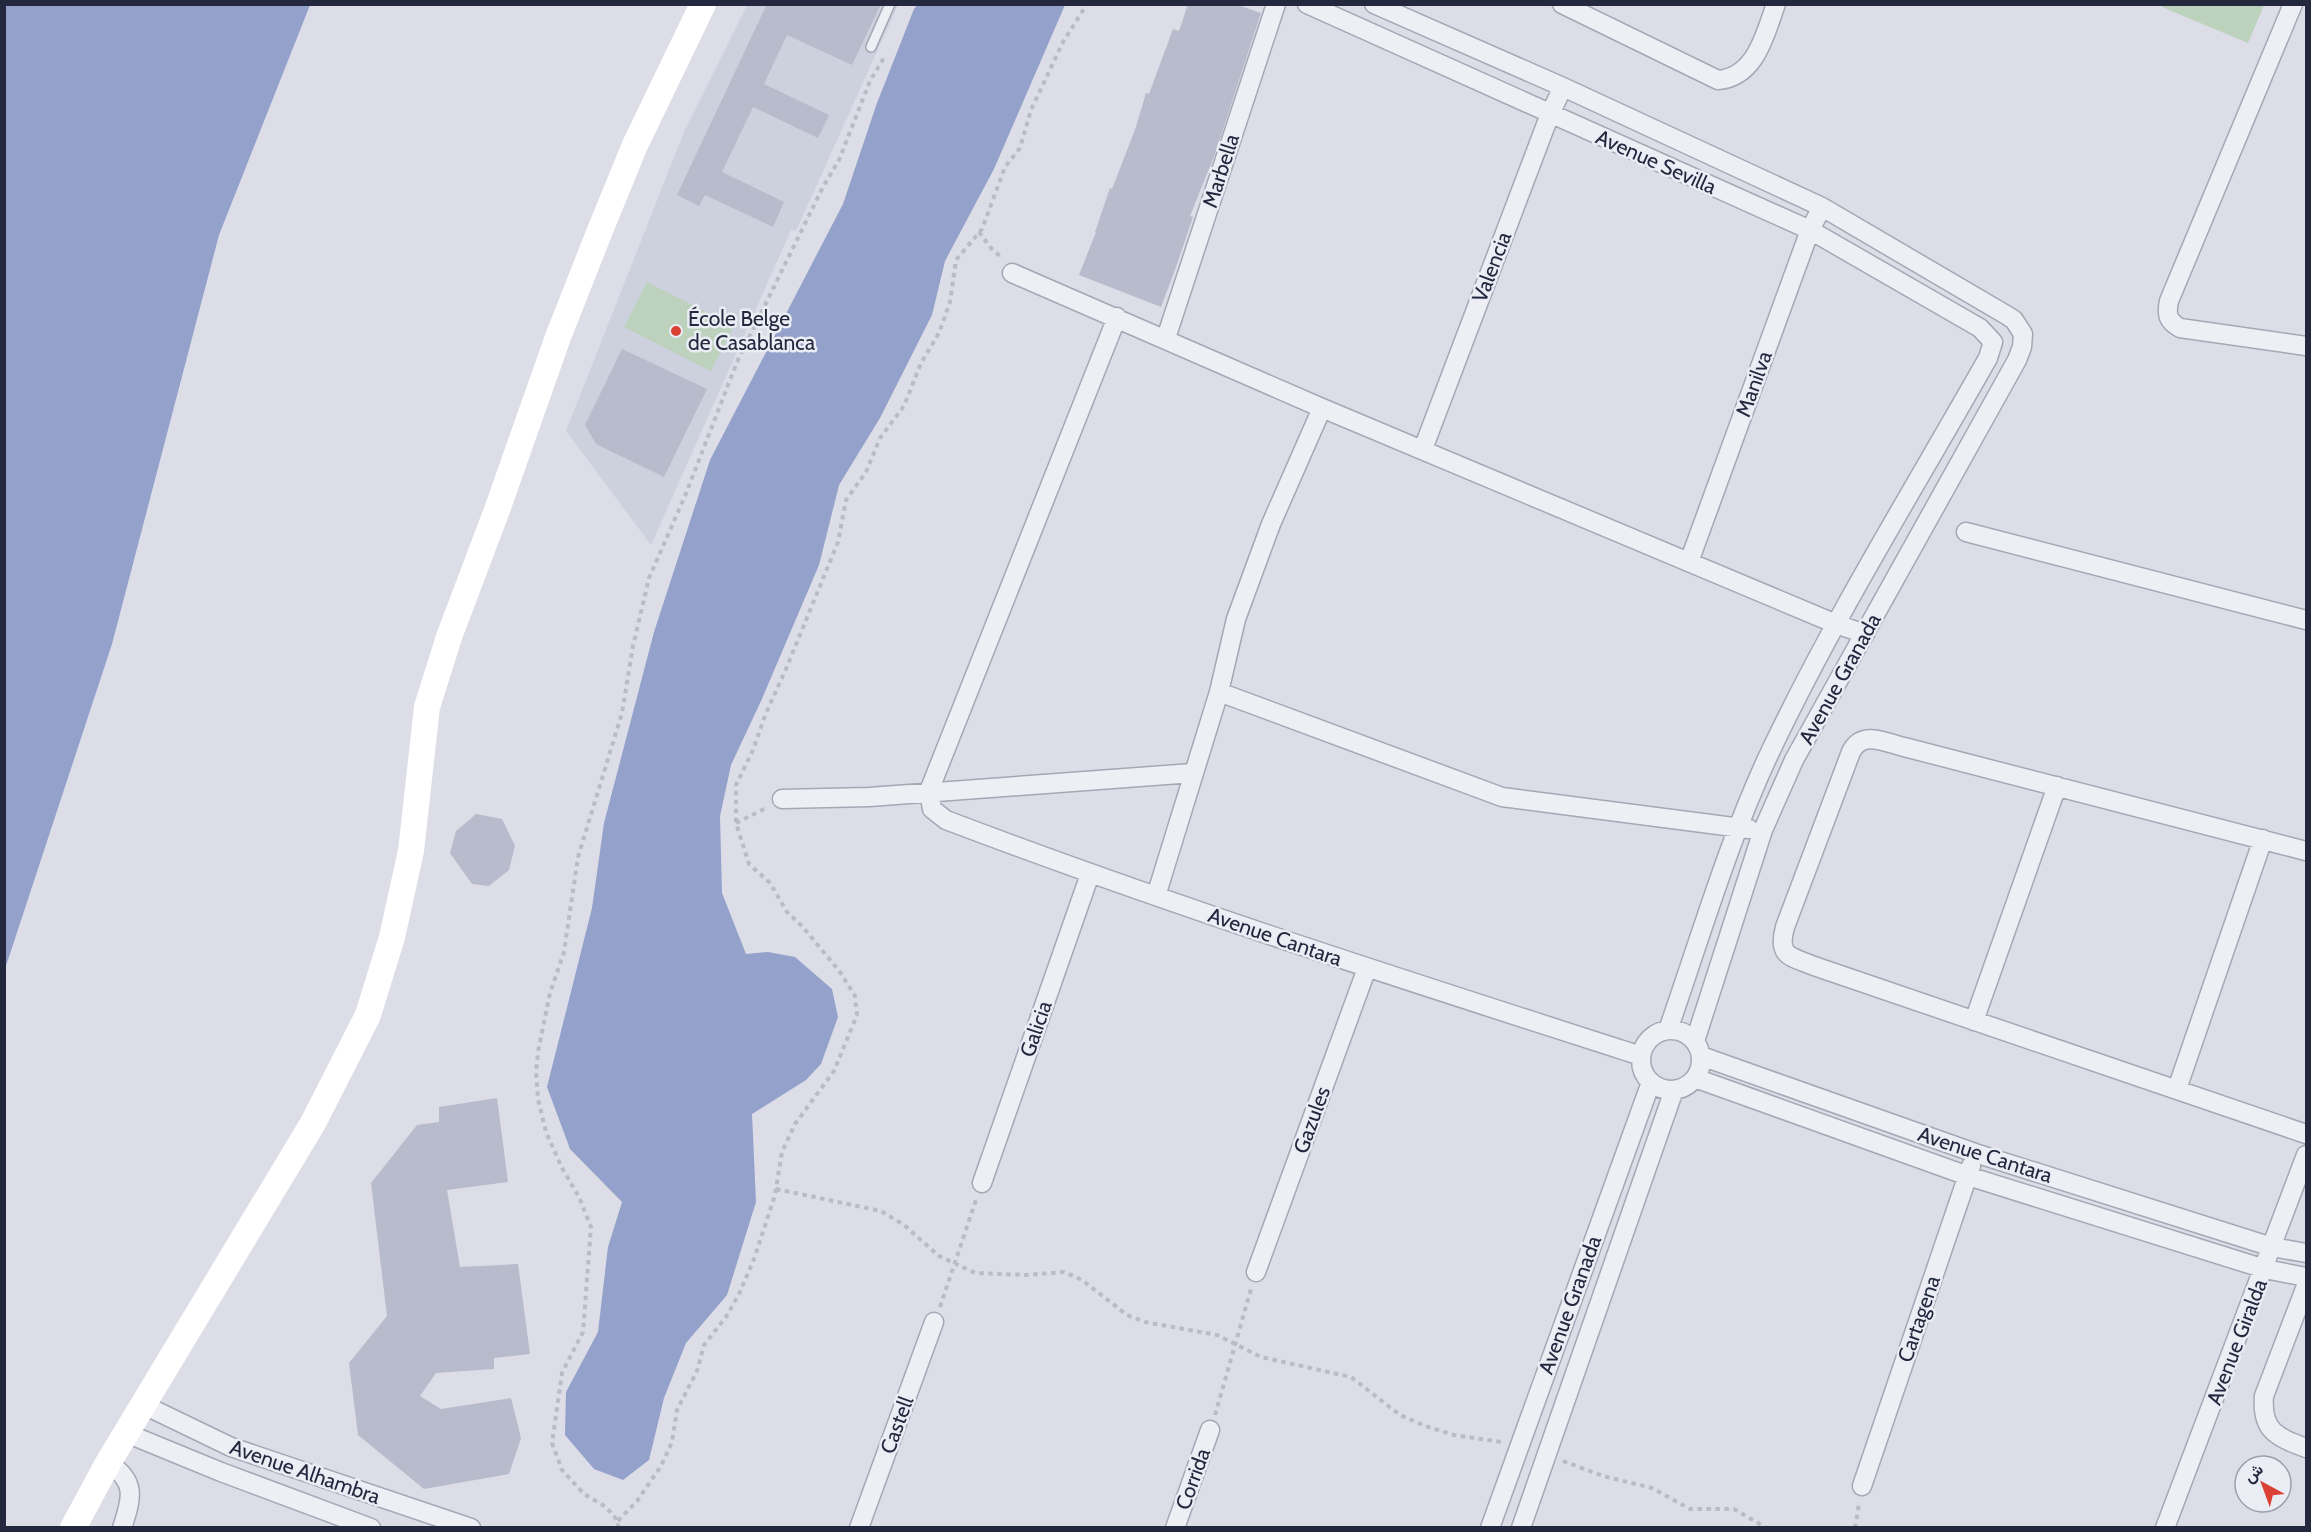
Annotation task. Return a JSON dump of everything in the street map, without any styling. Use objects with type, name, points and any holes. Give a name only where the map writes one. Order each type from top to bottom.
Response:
[{"type":"street","points":[[73,1527],[108,1463],[313,1123],[368,1016],[392,938],[411,851],[427,707],[449,638],[558,337],[601,228],[635,145],[704,4]]},
{"type":"street","name":"Marbella","points":[[1166,338],[1276,4]]},
{"type":"street","name":"Avenue Sevilla","points":[[1306,4],[1810,230],[1980,328],[1993,342]]},
{"type":"street","name":"Avenue Sevilla","points":[[1374,4],[1563,87],[1822,207],[2008,316],[2023,334]]},
{"type":"street","points":[[1562,4],[1718,80],[1730,79],[1748,66],[1758,52],[1776,4]]},
{"type":"street","points":[[2293,4],[2169,302],[2167,314],[2170,322],[2180,328],[2307,346]]},
{"type":"street","name":"Valencia","points":[[1423,449],[1550,114],[1563,87]]},
{"type":"street","name":"Manilva","points":[[1689,562],[1810,230],[1822,207]]},
{"type":"street","points":[[1012,273],[1166,338],[1322,408],[1836,624],[1865,634]]},
{"type":"street","points":[[929,791],[1117,317]]},
{"type":"street","points":[[1993,342],[2023,334]]},
{"type":"street","name":"Avenue Granada","points":[[1698,1049],[1763,830],[1794,760],[2017,360],[2023,334]]},
{"type":"street","name":"Avenue Granada","points":[[1668,1030],[1738,828],[1771,749],[1836,624],[1988,358],[1993,342]]},
{"type":"street","points":[[1156,896],[1218,692],[1236,620],[1267,535],[1322,408]]},
{"type":"street","points":[[1966,532],[2307,620]]},
{"type":"street","points":[[1218,692],[1502,797],[1763,830]]},
{"type":"street","points":[[2307,851],[1875,740],[1862,740],[1855,744],[1851,752],[1781,943],[1787,955],[1814,966],[2307,1134]]},
{"type":"street","points":[[782,800],[1193,773]]},
{"type":"street","points":[[1974,1021],[2057,786]]},
{"type":"street","name":"Avenue Cantara","points":[[929,791],[932,810],[946,820],[1090,874],[1367,968],[1641,1056]]},
{"type":"street","points":[[2177,1089],[2262,839]]},
{"type":"street","name":"Galicia","points":[[982,1183],[1090,874]]},
{"type":"street","name":"Gazules","points":[[1256,1272],[1367,968]]},
{"type":"street","points":[[1678,1030],[1688,1035],[1698,1049],[1701,1064],[1695,1078],[1674,1090],[1651,1082],[1644,1072],[1641,1056],[1650,1038],[1658,1033],[1678,1030]]},
{"type":"street","name":"Avenue Cantara","points":[[1698,1049],[1975,1153],[2272,1247],[2307,1253]]},
{"type":"street","points":[[1695,1078],[1968,1176],[2265,1269],[2307,1277]]},
{"type":"street","name":"Avenue Granada","points":[[1490,1527],[1651,1082]]},
{"type":"street","name":"Avenue Granada","points":[[1521,1527],[1674,1090]]},
{"type":"street","name":"Cartagena","points":[[1862,1485],[1975,1153]]},
{"type":"street","name":"Avenue Giralda","points":[[2165,1527],[2307,1155]]},
{"type":"street","points":[[2307,1286],[2264,1396],[2263,1412],[2272,1431],[2283,1439],[2307,1448]]},
{"type":"street","name":"Castell","points":[[859,1527],[934,1322]]},
{"type":"street","name":"Avenue Alhambra","points":[[144,1405],[231,1448],[471,1527]]},
{"type":"street","name":"Corrida","points":[[1175,1527],[1210,1430]]},
{"type":"street","name":"Avenue Alhambra","points":[[126,1433],[221,1472],[369,1527]]},
{"type":"street","points":[[108,1463],[121,1471],[129,1484],[128,1509],[122,1527]]},
{"type":"street","points":[[369,1527],[377,1497]]},
{"type":"lane","points":[[871,47],[890,4]]},
{"type":"path","points":[[618,1521],[637,1501],[661,1466],[672,1442],[677,1410],[697,1371],[704,1345],[726,1317],[754,1259],[776,1190],[782,1152],[795,1124],[834,1071],[857,1015],[855,996],[840,972],[802,926],[787,912],[770,883],[749,864],[736,823],[736,785],[753,750],[766,713],[838,542],[846,500],[866,472],[880,438],[904,406],[921,363],[939,333],[950,302],[956,260],[980,232],[1005,167],[1020,148],[1031,110],[1063,42],[1087,4]]},
{"type":"path","points":[[618,1527],[618,1521],[606,1507],[585,1494],[562,1470],[552,1443],[562,1373],[583,1332],[591,1227],[579,1197],[562,1168],[546,1132],[538,1099],[536,1073],[538,1052],[550,993],[564,952],[578,856],[622,713],[633,646],[649,578],[686,495],[737,362],[787,265],[823,187],[839,160],[870,81],[888,48]]},
{"type":"path","points":[[980,232],[991,248],[1000,254],[1012,273]]},
{"type":"path","points":[[736,823],[782,800]]},
{"type":"path","points":[[934,1322],[982,1183]]},
{"type":"path","points":[[776,1190],[881,1211],[904,1225],[939,1256],[975,1273],[1026,1275],[1064,1272],[1082,1280],[1127,1315],[1145,1322],[1217,1335],[1261,1357],[1351,1377],[1401,1415],[1425,1426],[1454,1435],[1520,1445]]},
{"type":"path","points":[[1210,1430],[1256,1272]]},
{"type":"path","points":[[1545,1454],[1603,1476],[1652,1488],[1690,1509],[1734,1509],[1767,1527]]},
{"type":"shaded area","name":"École Belge de Casablanca","points":[[747,5],[898,5],[796,231],[791,230],[651,545],[566,431],[684,132]]},
{"type":"green space","points":[[2163,4],[2264,5],[2248,43],[2162,7]]},
{"type":"green space","points":[[647,282],[734,326],[711,371],[624,327]]},
{"type":"water","points":[[5,4],[310,5],[219,235],[112,644],[5,969]]},
{"type":"water","points":[[918,4],[1065,5],[994,169],[945,261],[932,315],[880,418],[839,485],[819,565],[731,765],[720,816],[722,893],[746,954],[768,952],[795,957],[832,989],[838,1017],[821,1064],[806,1080],[752,1114],[756,1202],[727,1295],[686,1343],[664,1398],[649,1460],[623,1480],[594,1469],[565,1435],[566,1392],[598,1332],[608,1247],[622,1202],[570,1149],[547,1087],[592,908],[604,823],[654,632],[710,460],[843,204],[877,103]]},
{"type":"building","points":[[767,4],[881,4],[852,65],[787,35],[764,84],[829,115],[818,138],[753,107],[722,172],[784,202],[773,227],[705,195],[699,206],[677,195]]},
{"type":"building","points":[[1188,4],[1235,4],[1261,13],[1215,154],[1190,216],[1193,217],[1161,307],[1079,275],[1110,188],[1112,189],[1136,127],[1146,93],[1149,94],[1173,29],[1179,31]]},
{"type":"building","points":[[622,349],[707,389],[664,477],[596,444],[585,425]]},
{"type":"building","points":[[476,814],[502,819],[515,846],[509,870],[489,886],[472,884],[450,853],[456,831]]},
{"type":"building","points":[[497,1098],[508,1182],[447,1190],[460,1267],[518,1264],[530,1354],[494,1358],[494,1369],[436,1373],[420,1396],[441,1409],[511,1398],[521,1438],[509,1474],[424,1489],[358,1435],[349,1363],[387,1316],[371,1183],[417,1125],[439,1122],[439,1107]]},
{"type":"place","name":"École Belge de Casablanca","points":[[676,331]]}]
